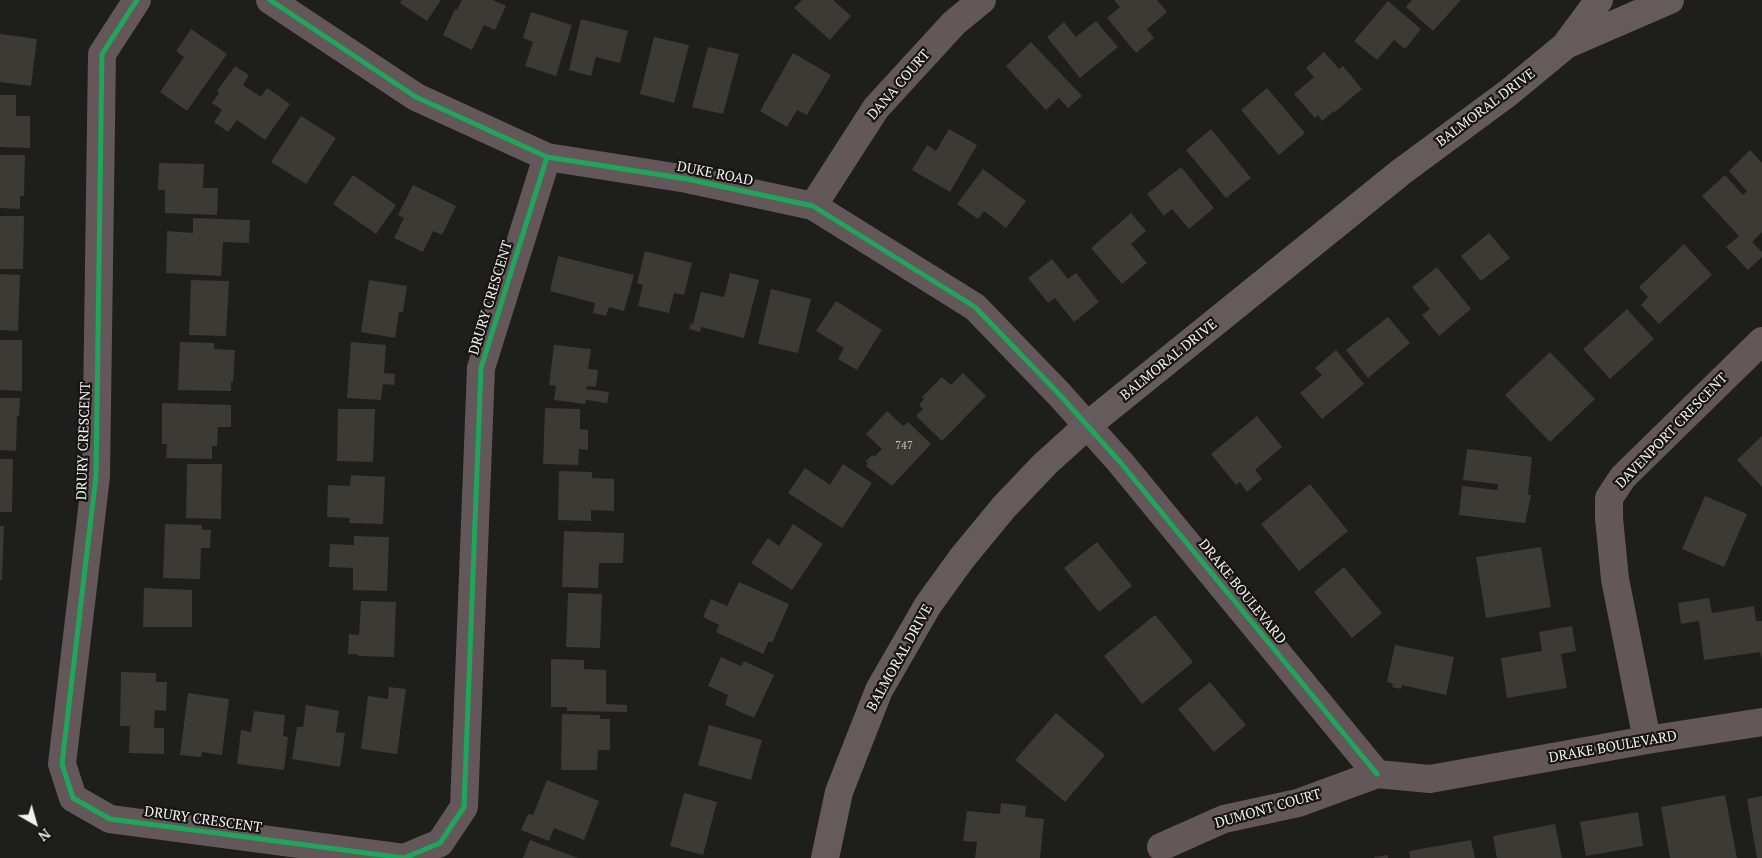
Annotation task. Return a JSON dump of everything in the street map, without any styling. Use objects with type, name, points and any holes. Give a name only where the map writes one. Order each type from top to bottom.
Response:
[{"type":"street","name":"DRURY CRESCENT","points":[[137,0],[102,54],[96,476],[62,764],[73,798],[110,819],[404,858],[440,843],[464,807],[481,368],[547,158]]},
{"type":"street","name":"DUKE ROAD","points":[[270,0],[416,98],[547,158],[687,179],[813,206],[975,307],[1088,426]]},
{"type":"street","name":"DANA COURT","points":[[813,206],[876,108],[954,23],[982,0]]},
{"type":"street","points":[[1566,44],[1599,0]]},
{"type":"street","name":"BALMORAL DRIVE","points":[[825,858],[839,792],[879,690],[928,605],[962,558],[1004,507],[1046,464],[1088,426],[1401,172],[1508,93],[1566,44],[1670,0]]},
{"type":"street","name":"DAVENPORT CRESCENT","points":[[1647,740],[1615,579],[1609,498],[1624,477],[1762,341]]},
{"type":"street","name":"DRAKE BOULEVARD","points":[[1088,426],[1377,774],[1430,779],[1647,740],[1762,722]]},
{"type":"street","name":"DUMONT COURT","points":[[1161,847],[1224,819],[1298,803],[1377,774]]},
{"type":"building","points":[[402,0],[441,0],[427,21],[400,3]]},
{"type":"building","points":[[462,0],[493,0],[506,6],[495,30],[484,25],[472,50],[443,35],[455,9],[457,10]]},
{"type":"building","points":[[802,0],[833,0],[851,16],[830,40],[794,8]]},
{"type":"building","points":[[1114,0],[1157,0],[1167,12],[1147,29],[1154,38],[1136,53],[1107,18],[1120,7]]},
{"type":"building","points":[[1412,0],[1461,0],[1433,31],[1406,7]]},
{"type":"building","points":[[1388,1],[1421,29],[1405,49],[1394,40],[1377,60],[1354,41]]},
{"type":"building","points":[[531,12],[572,25],[556,76],[525,66],[533,42],[523,38]]},
{"type":"building","points":[[581,19],[628,31],[620,63],[596,57],[591,76],[569,70]]},
{"type":"building","points":[[1096,21],[1118,47],[1080,78],[1047,37],[1064,22],[1076,37]]},
{"type":"building","points":[[191,29],[227,54],[187,111],[160,92],[184,57],[176,51]]},
{"type":"building","points":[[0,34],[37,39],[31,86],[0,82]]},
{"type":"building","points":[[654,37],[689,45],[674,103],[640,94]]},
{"type":"building","points":[[1031,42],[1082,96],[1068,108],[1059,98],[1046,110],[1006,66]]},
{"type":"building","points":[[708,47],[739,54],[723,114],[692,107]]},
{"type":"building","points":[[1324,52],[1339,69],[1343,66],[1362,89],[1322,121],[1318,115],[1315,118],[1294,94],[1314,77],[1306,68]]},
{"type":"building","points":[[793,53],[831,75],[807,115],[797,110],[787,127],[760,111]]},
{"type":"building","points":[[235,66],[249,75],[243,85],[261,97],[267,88],[290,104],[265,140],[237,120],[228,132],[214,122],[222,110],[212,103],[219,93],[217,91]]},
{"type":"building","points":[[1267,88],[1305,133],[1279,155],[1241,110]]},
{"type":"building","points":[[0,95],[16,95],[16,116],[30,116],[30,148],[0,147]]},
{"type":"building","points":[[301,116],[336,138],[306,184],[271,162]]},
{"type":"building","points":[[949,129],[977,145],[950,192],[912,170],[927,145],[936,151]]},
{"type":"building","points":[[1211,129],[1251,178],[1226,198],[1186,150]]},
{"type":"building","points":[[1750,150],[1762,163],[1762,232],[1752,242],[1762,252],[1762,257],[1748,270],[1726,247],[1739,236],[1702,196],[1725,175],[1743,195],[1747,191],[1729,171]]},
{"type":"building","points":[[0,155],[25,155],[24,196],[20,196],[20,209],[0,208]]},
{"type":"building","points":[[159,163],[204,164],[203,188],[218,188],[217,215],[165,213],[165,190],[158,190]]},
{"type":"building","points":[[1181,167],[1214,208],[1189,229],[1172,209],[1164,216],[1147,194]]},
{"type":"building","points":[[983,169],[1026,201],[1006,228],[984,211],[978,219],[957,204]]},
{"type":"building","points":[[353,175],[396,205],[376,234],[333,204]]},
{"type":"building","points":[[413,185],[456,206],[442,235],[433,231],[423,252],[394,238],[404,218],[398,215]]},
{"type":"building","points":[[1131,213],[1146,231],[1131,244],[1147,263],[1122,284],[1091,248]]},
{"type":"building","points":[[0,216],[24,216],[23,269],[0,269]]},
{"type":"building","points":[[193,218],[250,220],[249,243],[223,242],[221,276],[166,273],[167,231],[193,233]]},
{"type":"building","points":[[1489,233],[1510,258],[1481,281],[1461,256]]},
{"type":"building","points":[[1684,244],[1712,275],[1659,324],[1641,305],[1648,297],[1639,287]]},
{"type":"building","points":[[645,251],[692,263],[684,295],[674,293],[669,313],[638,306],[643,285],[637,283]]},
{"type":"building","points":[[558,256],[634,275],[624,311],[609,307],[606,316],[593,313],[595,303],[550,291]]},
{"type":"building","points":[[1052,259],[1068,279],[1076,273],[1099,302],[1074,322],[1055,298],[1048,303],[1028,278]]},
{"type":"building","points":[[1437,267],[1471,309],[1439,336],[1422,315],[1430,309],[1412,287]]},
{"type":"building","points":[[730,273],[759,280],[744,338],[701,327],[700,332],[689,329],[691,323],[693,324],[701,292],[724,297]]},
{"type":"building","points":[[0,274],[20,275],[18,331],[0,330]]},
{"type":"building","points":[[191,280],[229,281],[226,336],[189,335]]},
{"type":"building","points":[[369,280],[407,286],[403,312],[399,312],[395,338],[361,332]]},
{"type":"building","points":[[771,289],[811,299],[798,353],[758,344]]},
{"type":"building","points":[[836,301],[882,330],[857,370],[838,359],[844,348],[816,331]]},
{"type":"building","points":[[1627,309],[1654,339],[1610,379],[1583,349]]},
{"type":"building","points":[[1388,317],[1410,343],[1368,378],[1346,350]]},
{"type":"building","points":[[0,340],[22,340],[22,391],[0,390]]},
{"type":"building","points":[[180,342],[214,343],[214,349],[235,350],[231,391],[178,390]]},
{"type":"building","points":[[351,342],[386,345],[384,373],[395,374],[394,385],[383,384],[381,400],[347,398]]},
{"type":"building","points":[[554,345],[591,349],[588,369],[598,370],[596,387],[587,386],[586,389],[609,392],[607,403],[586,400],[585,404],[554,400],[556,386],[549,385]]},
{"type":"building","points":[[1336,350],[1364,384],[1322,419],[1300,393],[1322,375],[1315,368]]},
{"type":"building","points":[[1550,352],[1595,399],[1550,442],[1505,395]]},
{"type":"building","points":[[963,373],[986,396],[942,441],[916,416],[923,409],[919,405],[924,399],[922,397],[942,377],[951,385]]},
{"type":"building","points":[[0,398],[20,398],[19,416],[17,416],[16,451],[0,450]]},
{"type":"building","points":[[162,403],[231,405],[231,427],[218,427],[217,446],[212,446],[212,459],[166,458],[167,444],[162,444]]},
{"type":"building","points":[[545,408],[580,409],[580,429],[588,430],[588,450],[579,449],[578,465],[543,464]]},
{"type":"building","points":[[338,409],[375,409],[373,462],[337,461]]},
{"type":"building","points":[[887,411],[903,426],[908,422],[931,444],[892,486],[866,466],[868,464],[866,461],[872,455],[874,457],[882,449],[866,434]]},
{"type":"building","points":[[1257,416],[1282,447],[1255,470],[1262,479],[1247,492],[1240,482],[1236,485],[1211,454]]},
{"type":"building","points":[[1762,436],[1762,487],[1737,460]]},
{"type":"building","points":[[1467,449],[1532,457],[1528,495],[1531,495],[1525,523],[1459,515],[1462,486],[1497,490],[1498,484],[1463,480]]},
{"type":"building","points":[[0,459],[13,459],[12,512],[0,512]]},
{"type":"building","points":[[187,464],[222,464],[221,519],[186,518]]},
{"type":"building","points":[[843,464],[872,483],[842,528],[788,493],[805,468],[830,485]]},
{"type":"building","points":[[559,471],[592,472],[592,478],[614,479],[614,511],[591,510],[591,521],[558,520]]},
{"type":"building","points":[[351,475],[385,477],[383,524],[349,523],[350,518],[327,517],[328,485],[350,486]]},
{"type":"building","points":[[1310,484],[1348,531],[1299,571],[1261,524]]},
{"type":"building","points":[[1705,496],[1747,514],[1724,567],[1682,549]]},
{"type":"building","points":[[165,524],[202,525],[202,530],[211,530],[210,548],[201,548],[200,579],[163,578]]},
{"type":"building","points":[[793,524],[823,544],[792,590],[751,563],[768,538],[779,546]]},
{"type":"building","points":[[0,526],[4,526],[2,580],[0,580]]},
{"type":"building","points":[[564,531],[624,533],[623,563],[599,563],[598,588],[562,587]]},
{"type":"building","points":[[354,536],[389,537],[387,591],[353,590],[353,568],[329,567],[330,544],[354,545]]},
{"type":"building","points":[[1097,542],[1132,586],[1099,612],[1064,568]]},
{"type":"building","points":[[1541,547],[1551,607],[1486,618],[1476,557]]},
{"type":"building","points":[[1344,567],[1382,613],[1352,638],[1314,592]]},
{"type":"building","points":[[739,582],[789,604],[772,643],[769,641],[763,654],[716,632],[719,625],[703,617],[711,599],[727,606]]},
{"type":"building","points":[[144,588],[192,590],[192,627],[143,627]]},
{"type":"building","points":[[568,593],[602,594],[600,648],[566,647]]},
{"type":"building","points":[[1709,598],[1712,613],[1754,606],[1756,621],[1762,621],[1762,660],[1760,652],[1704,660],[1699,621],[1681,624],[1678,603]]},
{"type":"building","points":[[361,601],[396,602],[394,657],[348,654],[349,634],[359,635]]},
{"type":"building","points":[[1155,615],[1193,662],[1142,704],[1104,656]]},
{"type":"building","points":[[1572,626],[1576,651],[1561,654],[1567,688],[1507,698],[1501,658],[1542,651],[1539,632]]},
{"type":"building","points":[[1395,645],[1454,657],[1446,695],[1402,685],[1401,689],[1392,687],[1393,684],[1387,682]]},
{"type":"building","points":[[721,657],[741,666],[744,661],[774,675],[754,718],[725,705],[728,695],[708,686]]},
{"type":"building","points":[[551,659],[584,660],[584,669],[606,670],[606,704],[627,705],[627,712],[567,711],[567,707],[551,707]]},
{"type":"building","points":[[121,672],[156,673],[156,682],[167,682],[166,711],[155,710],[154,728],[164,728],[164,754],[129,753],[130,726],[120,726]]},
{"type":"building","points":[[1210,682],[1246,725],[1214,752],[1178,709]]},
{"type":"building","points":[[389,687],[406,689],[397,754],[361,749],[368,696],[388,699]]},
{"type":"building","points":[[188,693],[229,699],[222,755],[202,752],[201,757],[180,755]]},
{"type":"building","points":[[306,705],[339,711],[336,732],[345,733],[340,767],[292,759],[297,727],[303,727]]},
{"type":"building","points":[[254,711],[285,715],[283,736],[288,737],[284,770],[237,764],[241,730],[251,732]]},
{"type":"building","points":[[1056,713],[1105,755],[1065,802],[1015,760]]},
{"type":"building","points":[[562,714],[600,715],[600,719],[610,719],[610,750],[598,750],[597,770],[561,770]]},
{"type":"building","points":[[709,725],[762,740],[751,780],[698,765]]},
{"type":"building","points":[[547,780],[599,801],[584,840],[554,828],[549,841],[521,830],[528,814],[533,815]]},
{"type":"building","points":[[684,793],[717,802],[703,855],[670,846]]},
{"type":"building","points":[[1725,795],[1737,858],[1670,858],[1661,807]]},
{"type":"building","points":[[1762,796],[1762,858],[1757,858],[1747,799]]},
{"type":"building","points":[[1001,803],[1026,806],[1025,817],[1044,819],[1040,858],[975,858],[977,842],[963,841],[967,811],[1000,814]]},
{"type":"building","points":[[1638,812],[1643,846],[1586,856],[1580,822]]},
{"type":"building","points":[[1555,824],[1562,858],[1497,858],[1493,836]]},
{"type":"building","points":[[530,840],[578,858],[523,858]]},
{"type":"building","points":[[1471,840],[1475,858],[1410,858],[1409,851]]},
{"type":"building","points":[[1388,855],[1388,858],[1374,858],[1374,857]]},
{"type":"cycle path","points":[[137,0],[102,54],[96,476],[62,764],[73,798],[110,819],[404,858],[440,843],[464,807],[481,368],[547,157]]},
{"type":"cycle path","points":[[270,0],[416,97],[547,157],[687,179],[813,206],[975,307],[1059,394],[1120,462],[1377,774]]}]
